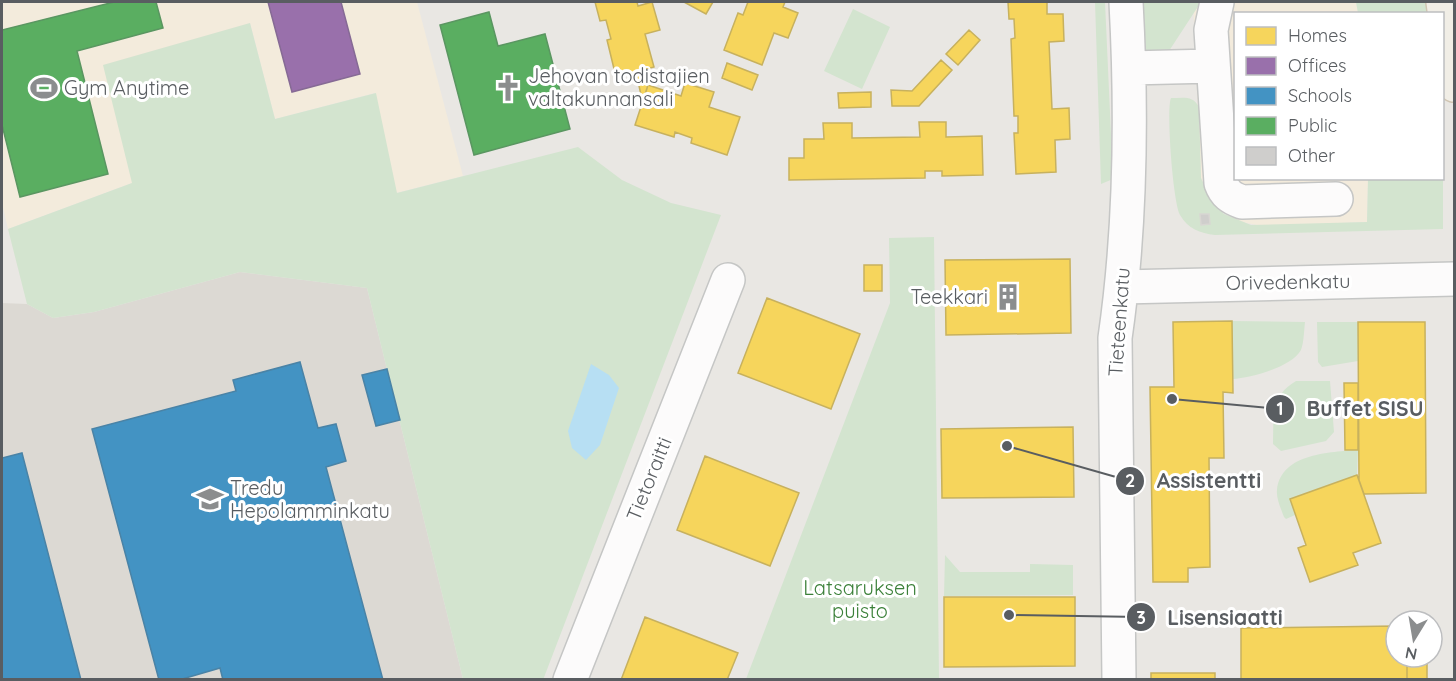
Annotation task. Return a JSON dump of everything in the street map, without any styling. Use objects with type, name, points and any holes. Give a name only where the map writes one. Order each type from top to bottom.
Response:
[{"type":"main road","points":[[1443,2],[1455,85]]},
{"type":"street","name":"Tieteenkatu","points":[[1119,680],[1115,338],[1122,287],[1130,150],[1126,2]]},
{"type":"street","points":[[1217,2],[1211,30],[1221,183],[1224,192],[1232,199],[1242,202],[1336,200]]},
{"type":"street","points":[[1129,68],[1213,66]]},
{"type":"street","name":"Orivedenkatu","points":[[1122,287],[1455,279]]},
{"type":"street","name":"Tietoraitti","points":[[570,680],[728,280]]},
{"type":"shaded area","points":[[2,2],[417,2],[463,176],[396,193],[375,93],[275,119],[250,23],[132,183],[8,229],[2,203]]},
{"type":"shaded area","points":[[1193,2],[1356,2],[1358,12],[1234,12],[1234,180],[1368,180],[1367,222],[1262,226],[1237,221],[1212,202],[1201,178]]},
{"type":"shaded area","name":"Tredu Hepolamminkatu","points":[[240,272],[367,288],[463,679],[2,680],[2,303],[27,304],[53,318],[94,312]]},
{"type":"green space","points":[[1095,2],[1105,2],[1113,179],[1101,184]]},
{"type":"green space","points":[[1141,2],[1201,2],[1167,54],[1144,54]]},
{"type":"green space","points":[[1356,2],[1429,2],[1431,12],[1358,12]]},
{"type":"green space","points":[[853,9],[890,27],[862,89],[824,71]]},
{"type":"green space","points":[[250,23],[275,119],[376,93],[397,193],[578,147],[622,180],[671,203],[721,215],[543,680],[463,679],[367,288],[240,272],[94,312],[53,318],[27,304],[8,229],[132,183],[103,65]]},
{"type":"green space","points":[[1171,98],[1184,98],[1191,99],[1199,107],[1201,178],[1212,202],[1224,214],[1251,225],[1367,222],[1368,180],[1443,180],[1443,229],[1215,235],[1195,229],[1183,220],[1177,207],[1170,137]]},
{"type":"green space","name":"Latsaruksen puisto","points":[[934,237],[939,679],[746,679],[890,303],[889,238]]},
{"type":"green space","points":[[1232,321],[1305,322],[1301,350],[1289,362],[1280,366],[1260,374],[1233,379]]},
{"type":"green space","points":[[1317,322],[1358,322],[1358,361],[1322,367],[1318,362]]},
{"type":"green space","points":[[1296,381],[1330,381],[1334,432],[1326,441],[1281,451],[1273,444],[1275,408],[1282,393]]},
{"type":"green space","points":[[1358,450],[1357,475],[1290,499],[1295,515],[1286,519],[1284,517],[1277,490],[1288,468],[1309,457]]},
{"type":"green space","points":[[945,555],[960,572],[1030,572],[1030,564],[1073,565],[1073,595],[944,596]]},
{"type":"water","points":[[591,364],[609,375],[619,388],[600,445],[586,460],[572,448],[568,431]]},
{"type":"building: Homes","points":[[595,2],[637,2],[638,6],[652,2],[660,30],[645,34],[654,67],[616,77],[607,40],[611,39],[606,20],[600,21]]},
{"type":"building: Homes","points":[[684,2],[713,2],[706,14]]},
{"type":"building: Homes","points":[[748,2],[785,2],[783,7],[798,13],[788,38],[774,33],[762,65],[724,50],[738,13],[743,15]]},
{"type":"building: Homes","points":[[1008,2],[1047,2],[1047,14],[1063,14],[1064,41],[1049,42],[1052,109],[1069,108],[1070,139],[1055,140],[1056,172],[1016,174],[1014,133],[1018,133],[1018,116],[1014,116],[1011,39],[1015,38],[1014,19],[1009,19]]},
{"type":"building: Homes","points":[[969,30],[980,40],[958,65],[946,54]]},
{"type":"building: Homes","points":[[941,60],[952,70],[919,106],[892,106],[891,90],[912,91]]},
{"type":"building: Homes","points":[[727,63],[758,75],[752,90],[722,78]]},
{"type":"building: Homes","points":[[644,70],[648,85],[645,95],[641,95],[636,72]]},
{"type":"building: Homes","points":[[685,83],[714,92],[709,107],[740,117],[727,155],[691,143],[692,138],[675,132],[674,137],[635,125],[648,85],[681,96]]},
{"type":"building: Homes","points":[[871,92],[871,107],[839,108],[838,93]]},
{"type":"building: Homes","points":[[919,122],[946,122],[946,137],[982,136],[983,175],[942,176],[942,171],[925,171],[925,178],[789,180],[789,158],[804,158],[804,139],[824,139],[823,123],[852,123],[852,138],[920,137]]},
{"type":"building: Homes","name":"Teekkari","points":[[1070,259],[1071,333],[946,335],[945,260]]},
{"type":"building: Homes","points":[[864,265],[882,265],[882,291],[864,291]]},
{"type":"building: Homes","points":[[767,298],[860,334],[831,409],[738,373]]},
{"type":"building: Homes","points":[[1232,321],[1233,393],[1223,392],[1224,458],[1209,458],[1210,567],[1188,568],[1188,582],[1153,582],[1150,387],[1174,387],[1173,322]]},
{"type":"building: Homes","points":[[1358,322],[1425,322],[1426,493],[1364,494],[1359,480]]},
{"type":"building: Homes","points":[[1344,383],[1358,383],[1358,450],[1345,450]]},
{"type":"building: Homes","points":[[1073,427],[1074,497],[942,498],[941,429]]},
{"type":"building: Homes","points":[[705,456],[799,493],[770,566],[677,530]]},
{"type":"building: Homes","points":[[1357,475],[1381,543],[1353,553],[1358,565],[1310,582],[1298,548],[1306,545],[1290,499]]},
{"type":"building: Homes","points":[[944,597],[1075,597],[1075,666],[944,667]]},
{"type":"building: Homes","points":[[645,617],[738,653],[727,680],[621,680]]},
{"type":"building: Homes","points":[[1384,626],[1384,669],[1427,669],[1427,680],[1241,680],[1241,628]]},
{"type":"building: Homes","points":[[1407,669],[1427,669],[1427,680],[1407,680]]},
{"type":"building: Homes","points":[[1151,673],[1215,673],[1215,680],[1151,680]]},
{"type":"building: Offices","points":[[268,2],[341,2],[360,74],[292,92]]},
{"type":"building: Schools","points":[[300,362],[318,428],[336,424],[346,461],[326,467],[383,680],[223,680],[220,668],[179,680],[159,680],[92,429],[236,391],[233,380]]},
{"type":"building: Schools","points":[[387,369],[400,420],[376,426],[362,375]]},
{"type":"building: Schools","points":[[22,453],[81,680],[2,680],[2,458]]},
{"type":"building: Public","name":"Gym Anytime","points":[[114,2],[156,2],[163,28],[77,51],[108,174],[20,197],[2,125],[2,30]]},
{"type":"building: Public","name":"Jehovan todistajien valtakunnansali","points":[[489,12],[498,46],[545,34],[570,129],[474,155],[440,25]]},
{"type":"building: Other","points":[[1200,214],[1209,214],[1210,224],[1201,225]]},
{"type":"place","name":"Gym Anytime","points":[[44,88]]},
{"type":"place","name":"Jehovan todistajien valtakunnansali","points":[[508,88]]},
{"type":"place","name":"Teekkari","points":[[1008,297]]},
{"type":"place","name":"Buffet SISU","points":[[1172,399]]},
{"type":"place","name":"Assistentti","points":[[1007,446]]},
{"type":"place","name":"Tredu Hepolamminkatu","points":[[210,499]]},
{"type":"place","name":"Lisensiaatti","points":[[1009,615]]}]
